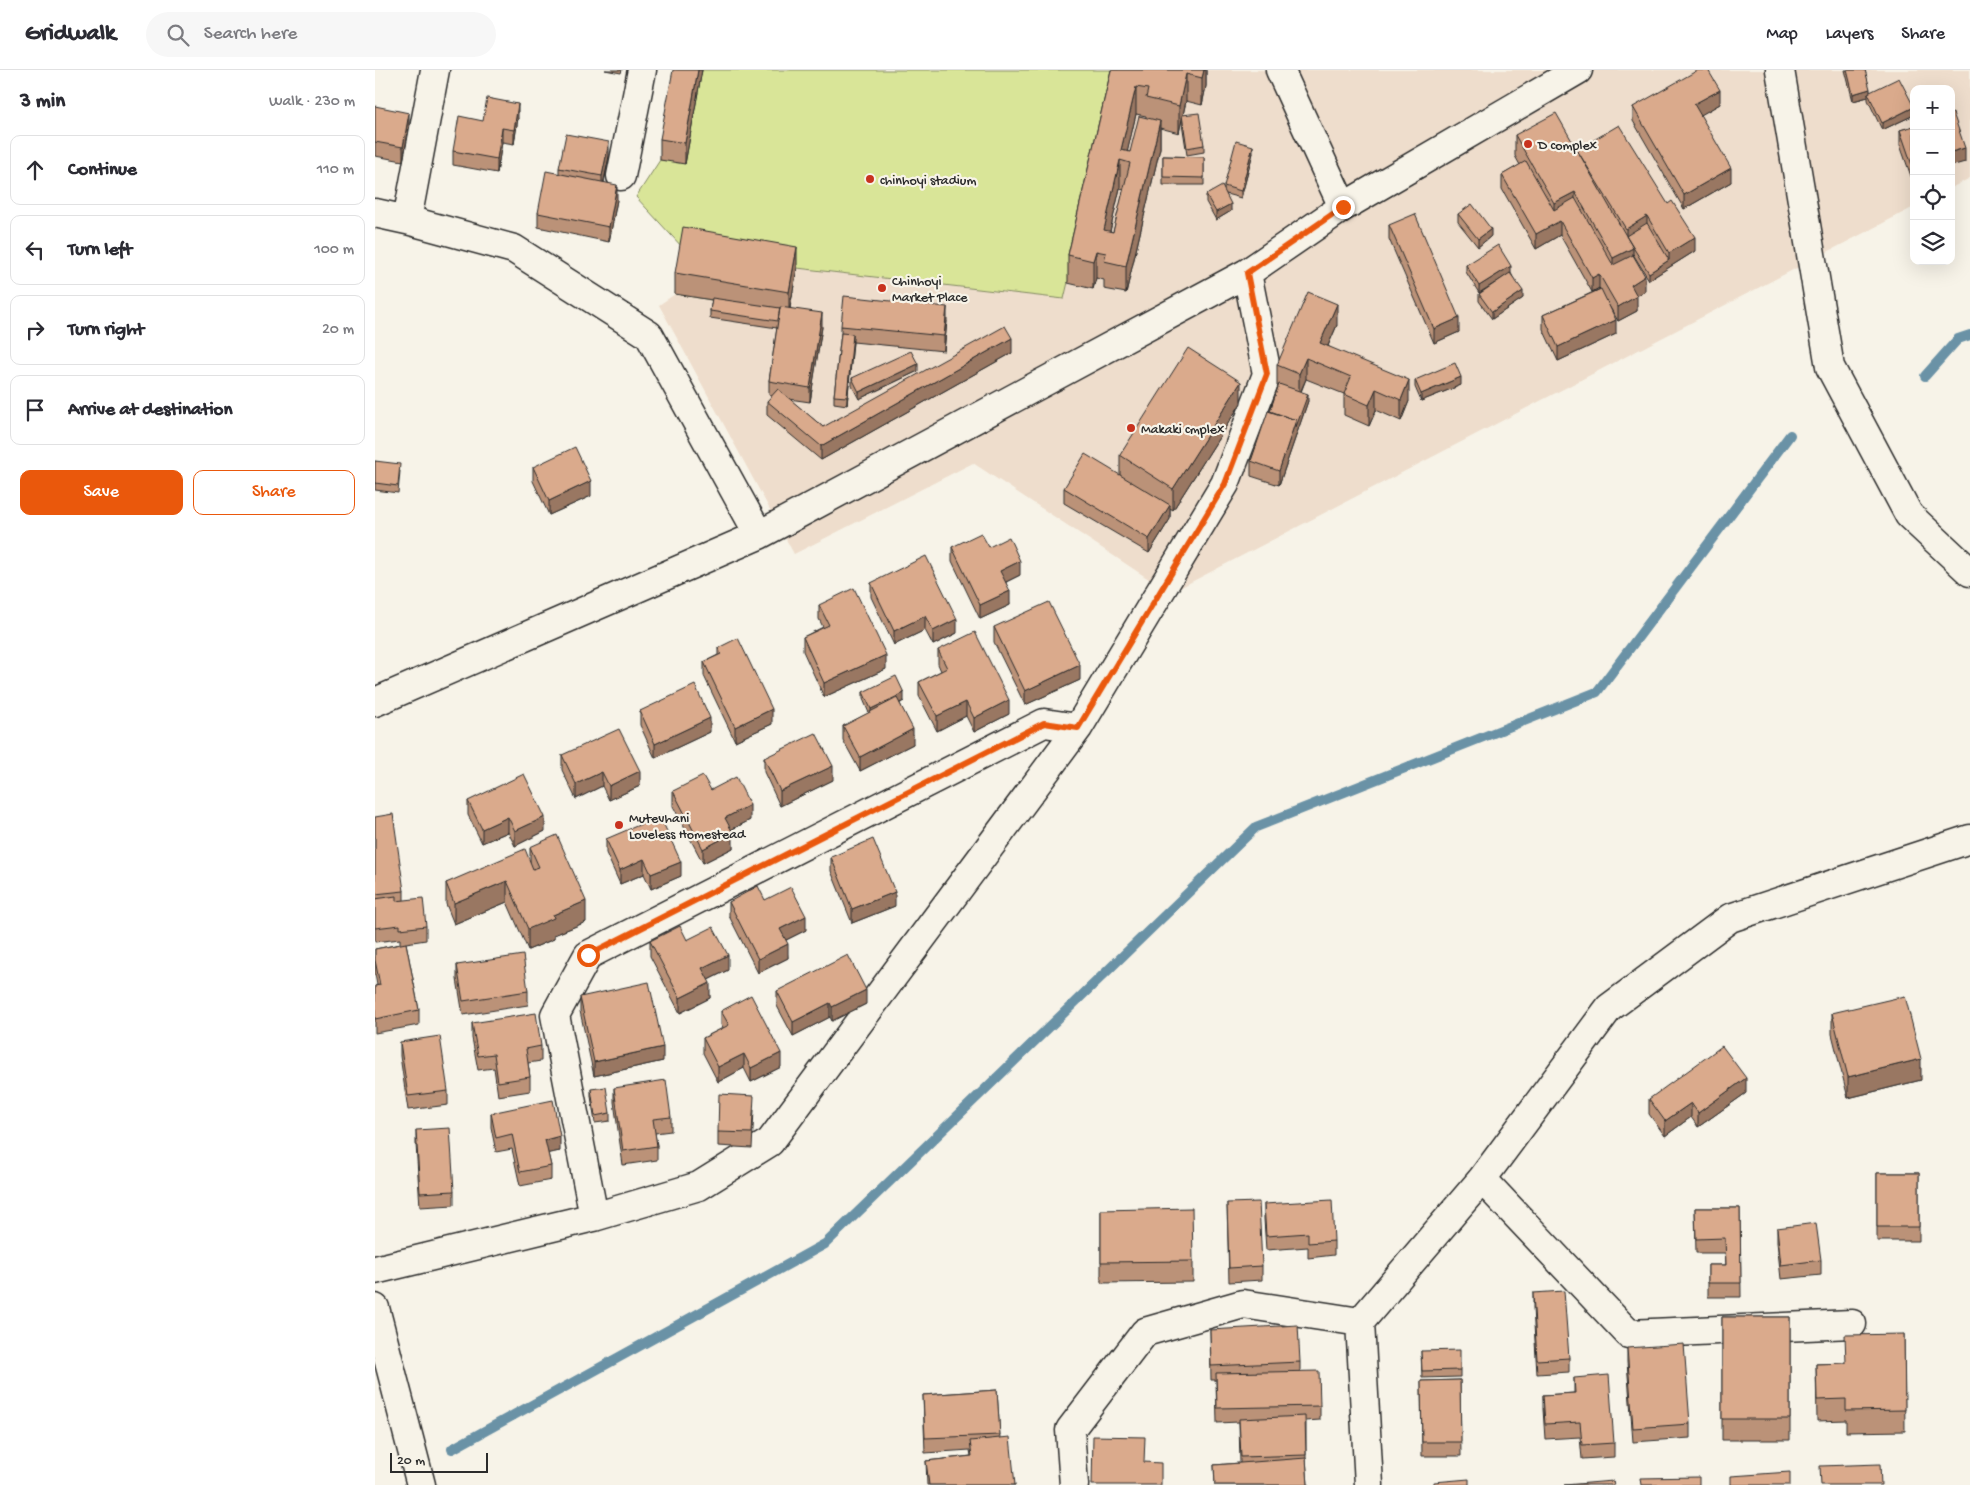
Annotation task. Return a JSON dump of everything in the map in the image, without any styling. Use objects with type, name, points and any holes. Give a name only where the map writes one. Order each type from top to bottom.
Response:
[{"type":"street","points":[[407,220],[435,70]]},
{"type":"street","points":[[621,176],[642,70]]},
{"type":"street","points":[[1280,70],[1343,207]]},
{"type":"street","points":[[375,702],[759,535],[1247,273],[1343,207],[1578,70]]},
{"type":"street","points":[[1780,70],[1830,367],[1909,514],[1970,572]]},
{"type":"street","points":[[375,213],[514,249],[649,335],[759,535]]},
{"type":"street","points":[[375,1270],[594,1216],[699,1186],[770,1142],[1078,728],[1225,484],[1267,374],[1247,273]]},
{"type":"street","points":[[594,1216],[555,1015],[588,955],[1044,723],[1078,728]]},
{"type":"street","points":[[1369,1485],[1360,1322],[1482,1179],[1609,1008],[1730,918],[1970,839]]},
{"type":"street","points":[[1482,1179],[1629,1334],[1852,1324]]},
{"type":"street","points":[[1074,1485],[1070,1430],[1145,1332],[1243,1304],[1360,1322]]},
{"type":"street","points":[[375,1308],[421,1485]]},
{"type":"shaded area","points":[[1118,70],[1970,70],[1970,178],[1955,186],[1955,85],[1910,85],[1910,209],[1170,593],[973,463],[794,554],[659,305],[675,294],[789,313],[797,268],[1064,299]]},
{"type":"green space","name":"chinhoyi stadium","points":[[677,70],[1118,70],[1064,299],[797,268],[789,313],[675,294],[683,248],[636,197],[660,160]]},
{"type":"building","points":[[673,70],[698,70],[685,143],[660,139]]},
{"type":"building","points":[[1111,70],[1204,70],[1202,78],[1186,74],[1179,106],[1146,98],[1148,89],[1136,87],[1121,150],[1130,152],[1139,116],[1160,121],[1126,266],[1104,261],[1106,253],[1096,251],[1093,261],[1068,255]],"holes":[[[1120,160],[1130,163],[1113,232],[1104,230]]]},
{"type":"building","points":[[1698,70],[1708,70],[1720,90],[1694,104],[1731,168],[1684,195],[1633,107]]},
{"type":"building","points":[[1847,70],[1865,70],[1870,89],[1853,94]]},
{"type":"building","points":[[1899,78],[1910,99],[1910,109],[1882,123],[1868,93]]},
{"type":"building","points":[[487,98],[518,104],[514,130],[502,128],[497,159],[453,151],[459,116],[483,121]]},
{"type":"building","points":[[375,106],[409,113],[403,147],[375,142]]},
{"type":"building","points":[[1199,113],[1204,145],[1187,148],[1182,115]]},
{"type":"building","points":[[1556,113],[1633,248],[1613,258],[1575,192],[1554,203],[1515,135]]},
{"type":"building","points":[[1955,119],[1965,148],[1955,151]]},
{"type":"building","points":[[1619,125],[1668,204],[1672,201],[1695,237],[1669,253],[1647,216],[1626,229],[1577,150]]},
{"type":"building","points":[[1910,127],[1910,159],[1900,130]]},
{"type":"building","points":[[566,134],[609,142],[602,176],[559,168]]},
{"type":"building","points":[[1236,141],[1253,146],[1241,191],[1224,186]]},
{"type":"building","points":[[1163,156],[1204,157],[1204,178],[1163,177]]},
{"type":"building","points":[[1526,161],[1554,210],[1575,198],[1613,265],[1633,255],[1645,276],[1631,285],[1637,296],[1618,307],[1599,274],[1592,278],[1560,221],[1536,234],[1502,175]]},
{"type":"building","points":[[546,171],[617,185],[609,227],[538,213]]},
{"type":"building","points":[[1222,186],[1231,204],[1216,212],[1206,195]]},
{"type":"building","points":[[1472,204],[1491,229],[1478,239],[1458,214]]},
{"type":"building","points":[[1415,214],[1459,318],[1434,329],[1389,225]]},
{"type":"building","points":[[1647,223],[1669,260],[1649,273],[1626,236]]},
{"type":"building","points":[[683,227],[797,247],[789,292],[675,273]]},
{"type":"building","points":[[1498,245],[1511,266],[1479,286],[1466,265]]},
{"type":"building","points":[[1510,273],[1523,291],[1492,312],[1479,294]]},
{"type":"building","points":[[1601,289],[1616,320],[1558,347],[1543,315]]},
{"type":"building","points":[[1308,292],[1337,304],[1320,343],[1409,380],[1401,400],[1376,389],[1369,405],[1344,394],[1351,377],[1306,358],[1299,374],[1277,365]]},
{"type":"building","points":[[844,296],[947,307],[944,336],[841,326]]},
{"type":"building","points":[[712,298],[780,308],[778,321],[710,311]]},
{"type":"building","points":[[780,307],[822,313],[810,388],[769,381]]},
{"type":"building","points":[[1005,326],[1012,338],[821,446],[767,401],[778,389],[823,427]]},
{"type":"building","points":[[841,333],[853,334],[847,397],[834,396]]},
{"type":"building","points":[[1188,348],[1241,382],[1173,489],[1120,455]]},
{"type":"building","points":[[911,351],[918,364],[859,392],[852,378]]},
{"type":"building","points":[[1455,363],[1461,377],[1421,394],[1415,380]]},
{"type":"building","points":[[1279,384],[1308,394],[1296,427],[1296,420],[1270,411]]},
{"type":"building","points":[[1268,411],[1296,420],[1279,471],[1251,461]]},
{"type":"building","points":[[575,447],[591,481],[549,501],[533,467]]},
{"type":"building","points":[[1085,454],[1170,505],[1149,539],[1064,488]]},
{"type":"building","points":[[375,461],[400,464],[398,486],[375,483]]},
{"type":"building","points":[[981,533],[989,547],[1009,537],[1020,561],[1000,571],[1010,591],[980,605],[952,547]]},
{"type":"building","points":[[926,556],[957,619],[933,631],[925,616],[894,631],[871,583]]},
{"type":"building","points":[[854,588],[886,655],[824,683],[803,637],[829,625],[819,605]]},
{"type":"building","points":[[1049,602],[1080,665],[1025,691],[994,627]]},
{"type":"building","points":[[975,632],[1009,700],[974,718],[966,702],[937,716],[919,682],[947,668],[938,650]]},
{"type":"building","points":[[738,638],[772,709],[735,727],[704,662],[721,654],[718,648]]},
{"type":"building","points":[[896,676],[904,693],[871,709],[863,692]]},
{"type":"building","points":[[695,685],[710,718],[655,744],[640,711]]},
{"type":"building","points":[[897,698],[913,729],[860,757],[843,726]]},
{"type":"building","points":[[619,729],[640,771],[609,786],[602,772],[576,784],[562,755]]},
{"type":"building","points":[[816,733],[833,766],[780,791],[764,758]]},
{"type":"building","points":[[524,774],[545,817],[515,831],[508,817],[482,829],[468,801]]},
{"type":"building","points":[[703,776],[711,790],[736,777],[750,805],[725,818],[733,833],[703,849],[673,791]]},
{"type":"building","points":[[393,814],[404,891],[375,894],[375,817]]},
{"type":"building","points":[[660,816],[681,862],[651,874],[644,859],[620,870],[606,839]]},
{"type":"building","points":[[557,835],[586,901],[553,915],[554,918],[528,929],[507,881],[454,903],[446,883],[525,849],[533,869],[539,867],[530,847]]},
{"type":"building","points":[[873,839],[895,892],[852,909],[831,857]]},
{"type":"building","points":[[758,886],[765,900],[791,887],[806,916],[780,929],[788,944],[758,959],[729,902]]},
{"type":"building","points":[[396,896],[396,901],[423,898],[426,926],[400,929],[400,925],[375,928],[375,899]]},
{"type":"building","points":[[680,926],[687,940],[713,927],[728,955],[702,968],[710,983],[680,998],[650,941]]},
{"type":"building","points":[[406,943],[419,1010],[375,1019],[375,986],[380,985],[375,960],[375,949]]},
{"type":"building","points":[[523,955],[528,991],[463,1001],[457,965]]},
{"type":"building","points":[[848,955],[866,990],[832,1007],[830,1003],[793,1022],[777,991]]},
{"type":"building","points":[[649,982],[663,1047],[594,1062],[580,997]]},
{"type":"building","points":[[751,995],[781,1053],[751,1068],[744,1054],[718,1067],[703,1038],[729,1025],[721,1011]]},
{"type":"building","points":[[1905,996],[1921,1059],[1848,1077],[1832,1013]]},
{"type":"building","points":[[536,1013],[541,1046],[526,1049],[530,1077],[498,1082],[494,1054],[478,1056],[472,1023]]},
{"type":"building","points":[[440,1036],[448,1091],[408,1096],[400,1042]]},
{"type":"building","points":[[1722,1046],[1746,1078],[1698,1113],[1691,1103],[1665,1121],[1649,1099]]},
{"type":"building","points":[[666,1080],[671,1117],[653,1119],[657,1146],[623,1151],[614,1088]]},
{"type":"building","points":[[606,1087],[610,1113],[595,1116],[591,1089]]},
{"type":"building","points":[[719,1094],[754,1096],[752,1133],[718,1132]]},
{"type":"building","points":[[553,1100],[560,1136],[545,1140],[551,1166],[520,1172],[512,1134],[496,1138],[491,1113]]},
{"type":"building","points":[[450,1128],[454,1191],[420,1193],[416,1130]]},
{"type":"building","points":[[1877,1173],[1919,1173],[1919,1227],[1877,1227]]},
{"type":"building","points":[[1332,1200],[1334,1241],[1308,1243],[1308,1233],[1266,1236],[1264,1204]]},
{"type":"building","points":[[1259,1202],[1262,1266],[1229,1268],[1227,1203]]},
{"type":"building","points":[[1192,1208],[1193,1261],[1101,1262],[1101,1210]]},
{"type":"building","points":[[1695,1208],[1740,1208],[1741,1283],[1708,1283],[1708,1265],[1726,1265],[1725,1238],[1696,1239]]},
{"type":"building","points":[[1816,1223],[1821,1260],[1781,1265],[1777,1228]]},
{"type":"building","points":[[1564,1291],[1569,1358],[1537,1360],[1533,1293]]},
{"type":"building","points":[[1722,1317],[1790,1317],[1790,1419],[1722,1419]]},
{"type":"building","points":[[1298,1325],[1300,1362],[1211,1366],[1210,1330]]},
{"type":"building","points":[[1904,1334],[1905,1410],[1846,1411],[1846,1399],[1817,1400],[1816,1364],[1846,1363],[1845,1335]]},
{"type":"building","points":[[1684,1344],[1690,1424],[1633,1428],[1627,1348]]},
{"type":"building","points":[[1460,1350],[1460,1370],[1422,1371],[1421,1351]]},
{"type":"building","points":[[1319,1371],[1320,1406],[1217,1408],[1216,1373]]},
{"type":"building","points":[[1609,1375],[1614,1443],[1582,1445],[1580,1422],[1545,1424],[1543,1395],[1575,1393],[1574,1378]]},
{"type":"building","points":[[1460,1380],[1461,1442],[1422,1442],[1421,1381]]},
{"type":"building","points":[[997,1390],[1000,1435],[925,1438],[923,1395]]},
{"type":"building","points":[[1305,1416],[1306,1455],[1241,1457],[1239,1419]]},
{"type":"building","points":[[1093,1436],[1145,1437],[1144,1462],[1161,1463],[1161,1485],[1092,1485]]},
{"type":"building","points":[[1010,1437],[1015,1485],[929,1485],[926,1461],[972,1456],[970,1441]]},
{"type":"building","points":[[1306,1458],[1308,1485],[1215,1485],[1214,1465]]},
{"type":"building","points":[[1880,1464],[1881,1485],[1821,1485],[1820,1466]]},
{"type":"building","points":[[1790,1472],[1790,1485],[1731,1485],[1731,1476]]},
{"type":"building","points":[[1699,1477],[1699,1485],[1641,1485],[1640,1478]]},
{"type":"building","points":[[1469,1479],[1469,1485],[1434,1485],[1434,1482]]},
{"type":"building","points":[[1613,1481],[1614,1485],[1564,1485]]},
{"type":"waterway","points":[[1925,376],[1958,339],[1970,335]]},
{"type":"waterway","points":[[452,1449],[825,1244],[1256,827],[1597,692],[1790,435]]},
{"type":"place","name":"D complex","points":[[1528,144]]},
{"type":"place","name":"chinhoyi stadium","points":[[870,179]]},
{"type":"place","name":"Chinhoyi Market Place","points":[[882,288]]},
{"type":"place","name":"Makaki cmplex","points":[[1131,428]]},
{"type":"place","name":"Mutevhani Loveless Homestead","points":[[619,825]]},
{"type":"route","points":[[588,955],[1044,723],[1078,728],[1225,484],[1267,374],[1247,273],[1343,207]]}]
